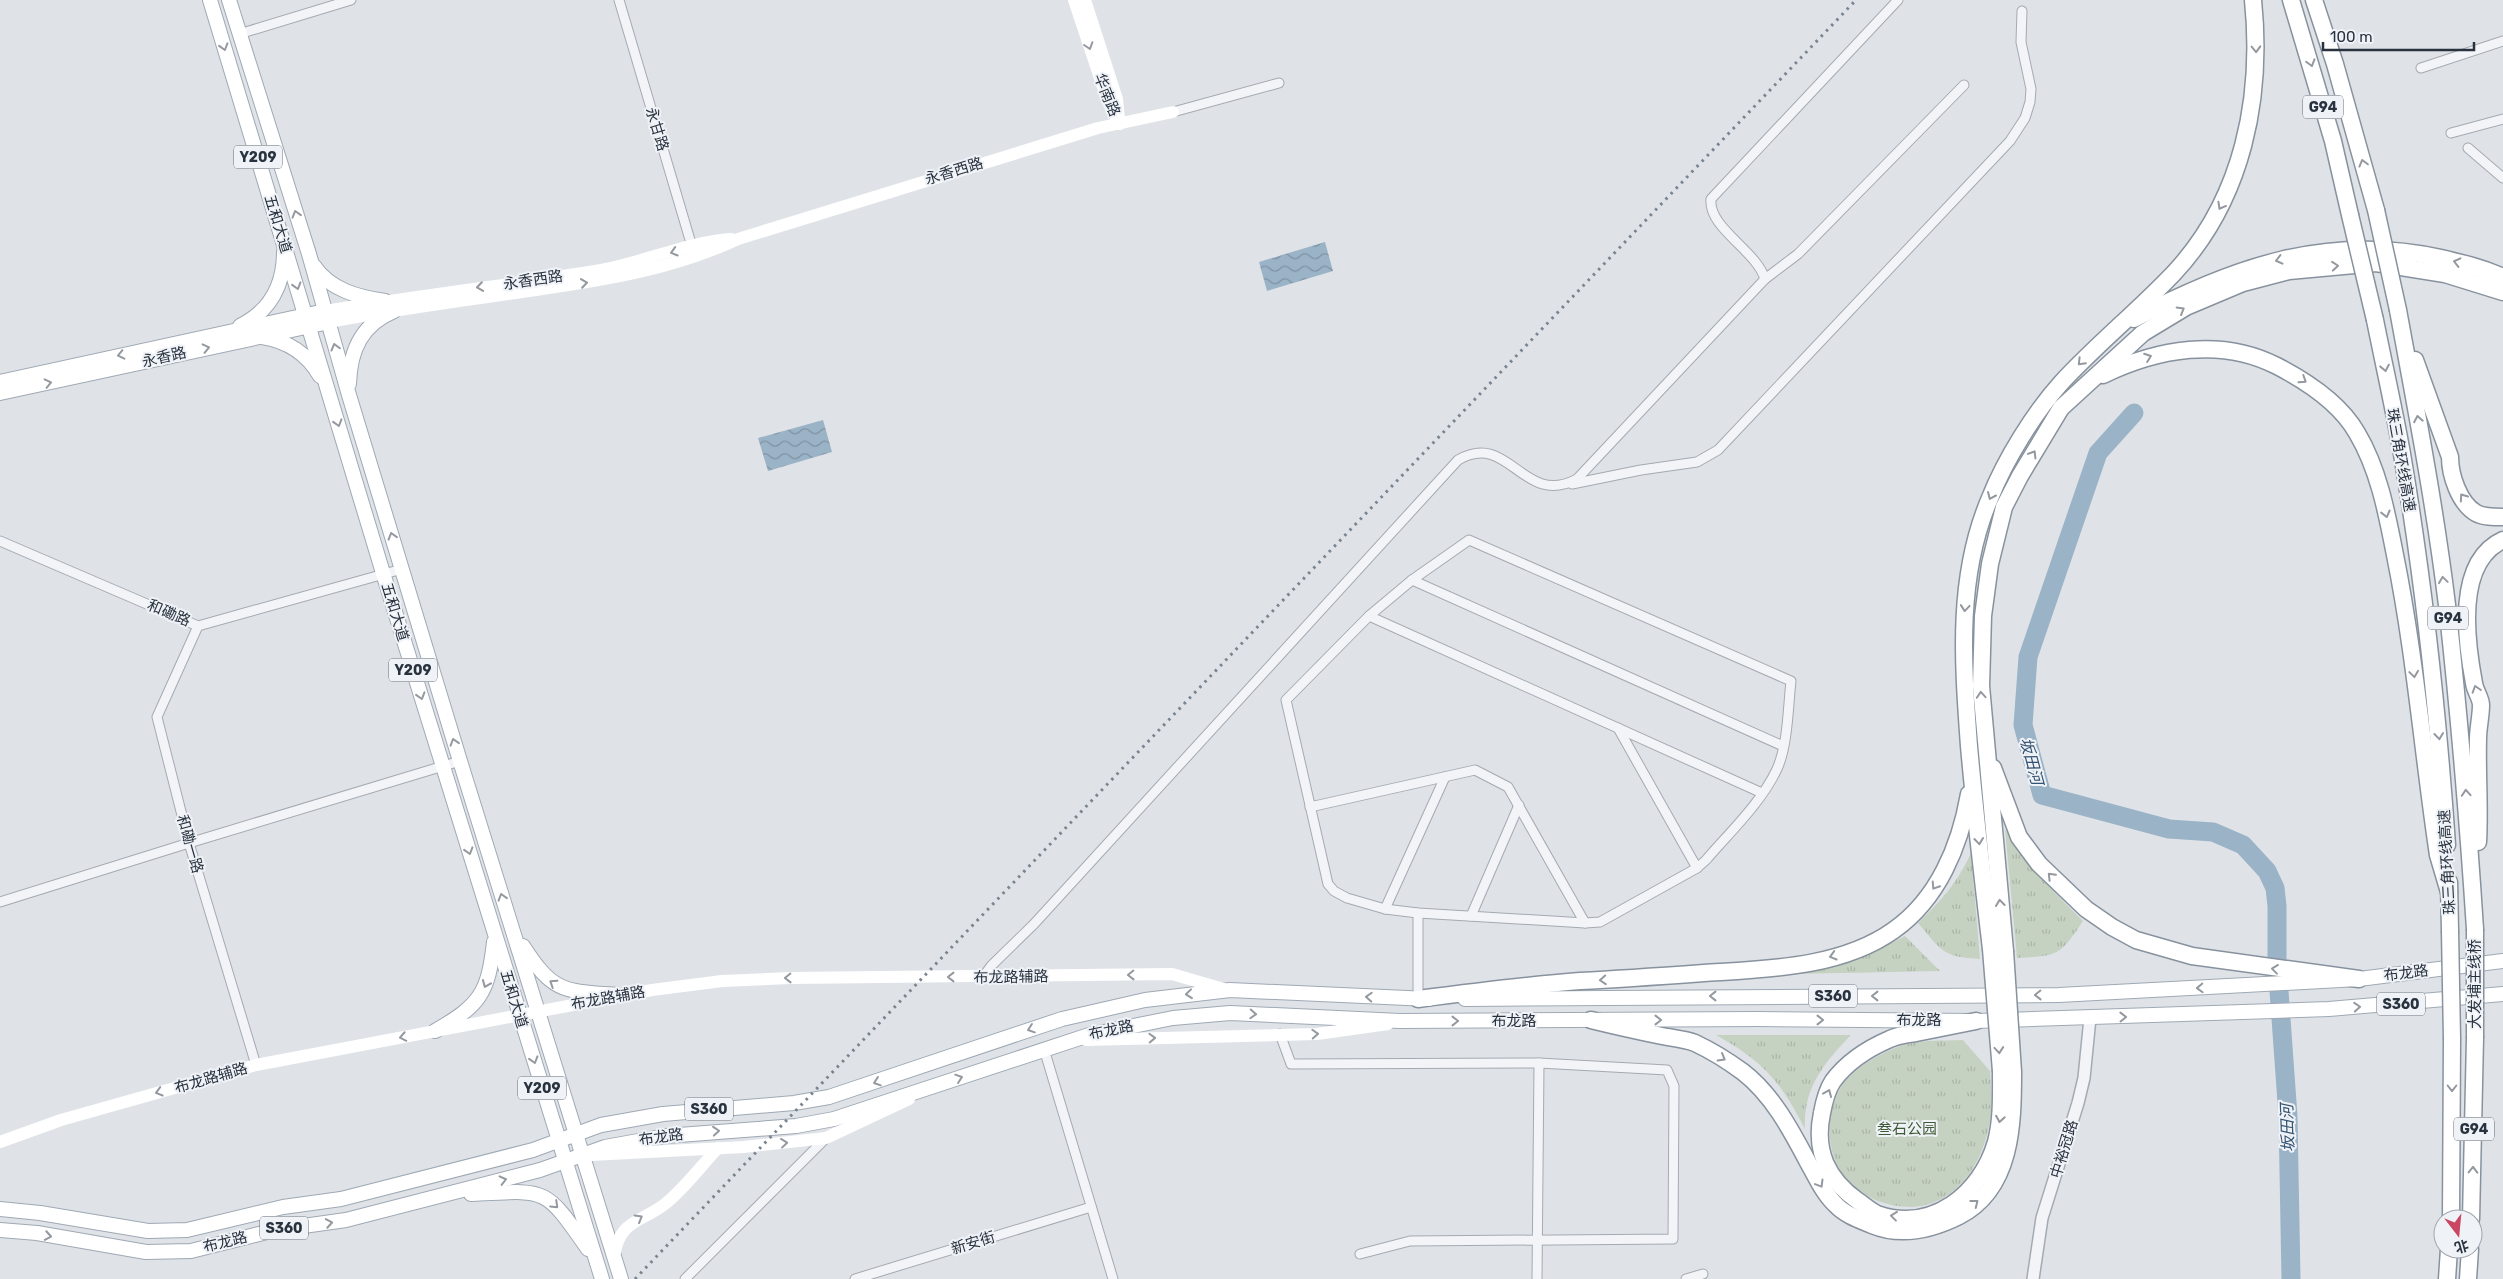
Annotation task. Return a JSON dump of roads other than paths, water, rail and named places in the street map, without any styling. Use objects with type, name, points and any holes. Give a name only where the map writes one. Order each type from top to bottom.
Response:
[{"type":"highway","points":[[1998,950],[1972,775],[1964,668],[1964,619],[1970,559],[1990,498],[2010,459],[2044,406],[2060,384],[2175,272],[2222,205],[2237,171],[2247,134],[2253,96],[2256,57],[2253,0]]},
{"type":"highway","name":"珠三角环线高速","points":[[2291,0],[2333,141],[2375,320],[2402,454],[2420,579],[2440,743],[2450,931]]},
{"type":"highway","name":"珠三角环线高速","points":[[2314,0],[2335,64],[2376,210],[2398,310],[2427,469],[2446,603],[2464,761],[2475,929]]},
{"type":"highway","points":[[2117,328],[2182,295],[2244,270],[2330,250],[2376,249],[2420,253],[2461,262],[2503,277]]},
{"type":"highway","points":[[1591,1020],[1694,1043],[1724,1058],[1746,1074],[1783,1117],[1822,1188],[1836,1206],[1857,1219],[1885,1230],[1915,1232],[1936,1226],[1960,1215],[1984,1196],[2000,1171],[2010,1144],[2013,1108],[2007,1071],[1998,950],[1980,664],[1983,616],[1990,564],[2004,508],[2020,476],[2061,408],[2143,333],[2186,307],[2243,283],[2288,271],[2376,263],[2445,274],[2503,292]]},
{"type":"highway","points":[[2398,310],[2450,457],[2450,470],[2454,484],[2475,513],[2491,517],[2503,517]]},
{"type":"highway","points":[[2087,383],[2118,368],[2157,354],[2208,348],[2259,357],[2305,380],[2337,408],[2356,431],[2378,480],[2395,554],[2417,693],[2438,854],[2449,892]]},
{"type":"highway","points":[[2475,929],[2479,817],[2478,738],[2481,703],[2474,685],[2468,632],[2468,595],[2477,564],[2487,552],[2503,540]]},
{"type":"highway","points":[[1985,743],[2019,837],[2039,864],[2086,909],[2112,927],[2154,946],[2192,956],[2358,979]]},
{"type":"highway","points":[[1418,999],[1543,984],[1773,968],[1813,962],[1873,942],[1894,930],[1932,892],[1957,844],[1966,814],[1972,775]]},
{"type":"highway","name":"大发埔主线桥","points":[[2471,1209],[2475,929]]},
{"type":"highway","name":"大发埔主线桥","points":[[2450,931],[2452,1039],[2451,1209]]},
{"type":"highway","points":[[1976,1021],[1892,1038],[1845,1067],[1832,1083],[1824,1102],[1820,1124],[1820,1148],[1829,1170],[1842,1189],[1876,1214],[1900,1217],[1928,1216],[1951,1206],[1969,1192],[1984,1170],[1995,1143],[2007,1071]]},
{"type":"highway","points":[[2447,1279],[2448,1259]]},
{"type":"highway","points":[[2468,1279],[2469,1259]]},
{"type":"main road","name":"五和大道","points":[[210,0],[383,573],[602,1279]]},
{"type":"main road","name":"五和大道","points":[[229,0],[309,254],[349,395],[460,761],[621,1279]]},
{"type":"main road","name":"华南路","points":[[1074,0],[1108,102],[1120,124]]},
{"type":"main road","name":"华南路","points":[[1085,0],[1118,99],[1120,124]]},
{"type":"main road","name":"永香西路","points":[[327,316],[389,306],[624,276],[694,252],[1061,139],[1173,112]]},
{"type":"main road","points":[[231,331],[254,317],[271,301],[277,291],[283,269],[283,240],[302,233]]},
{"type":"main road","points":[[251,338],[272,339],[293,347],[311,362],[330,395],[349,395],[349,372],[360,337],[389,306],[356,296],[335,286],[320,274],[309,254]]},
{"type":"main road","name":"永香路","points":[[0,382],[231,331],[327,316]]},
{"type":"main road","name":"永香路","points":[[0,393],[251,338],[307,320]]},
{"type":"main road","points":[[513,931],[540,973],[556,986],[576,992],[617,996]]},
{"type":"main road","points":[[435,1031],[463,1015],[480,996],[490,972],[495,936]]},
{"type":"main road","name":"布龙路","points":[[0,1209],[40,1212],[148,1231],[187,1230],[283,1207],[341,1199],[533,1150],[601,1125],[663,1114],[794,1103],[829,1097],[1071,1016],[1145,1000],[1230,990],[1418,999],[2059,995],[2308,983],[2358,979],[2503,961]]},
{"type":"main road","name":"布龙路辅路","points":[[0,1142],[61,1120],[256,1065],[537,1010],[687,985],[756,979],[1172,974],[1230,990]]},
{"type":"main road","name":"布龙路","points":[[0,1230],[37,1233],[132,1251],[176,1252],[205,1248],[286,1228],[346,1220],[540,1170],[605,1147],[666,1136],[816,1123],[853,1114],[1068,1040],[1145,1023],[1230,1013],[1407,1021],[1976,1021],[2309,1010],[2500,996]]},
{"type":"main road","points":[[1068,1040],[1317,1034],[1407,1021]]},
{"type":"main road","points":[[583,1155],[718,1148],[826,1138],[869,1119],[926,1089]]},
{"type":"main road","points":[[614,1257],[617,1242],[629,1224],[664,1204],[718,1148]]},
{"type":"main road","points":[[440,1196],[524,1191],[539,1194],[559,1208],[597,1262]]},
{"type":"street","points":[[240,34],[351,0]]},
{"type":"street","name":"永甘路","points":[[619,0],[694,252]]},
{"type":"street","points":[[1766,279],[1762,269],[1714,217],[1710,208],[1711,199],[1898,0]]},
{"type":"street","points":[[986,977],[986,972],[991,966],[1034,924],[1458,460],[1479,452],[1491,454],[1502,458],[1533,481],[1549,487],[1564,486],[1641,470],[1697,462],[1718,450],[2010,141],[2025,118],[2030,102],[2031,89],[2021,42],[2022,11]]},
{"type":"street","points":[[2421,68],[2503,41]]},
{"type":"street","points":[[1173,112],[1279,82]]},
{"type":"street","points":[[1564,486],[1588,470],[1766,279],[1798,254],[1964,85]]},
{"type":"street","points":[[2451,134],[2503,119]]},
{"type":"street","points":[[2468,148],[2503,178]]},
{"type":"street","points":[[1469,540],[1791,681],[1777,769],[1762,793],[1706,860],[1696,868],[1600,922],[1585,923],[1418,913],[1385,908],[1347,898],[1334,891],[1328,884],[1286,700],[1369,616],[1412,580],[1469,540]]},
{"type":"street","name":"和磡路","points":[[0,541],[198,626],[402,569]]},
{"type":"street","points":[[1412,580],[1782,746]]},
{"type":"street","points":[[1369,616],[1762,793]]},
{"type":"street","name":"和磡一路","points":[[198,626],[157,717],[189,842],[256,1065]]},
{"type":"street","points":[[1618,728],[1696,868]]},
{"type":"street","points":[[0,902],[189,842],[460,761]]},
{"type":"street","points":[[1310,807],[1474,770],[1508,787],[1585,923]]},
{"type":"street","points":[[1385,908],[1445,777]]},
{"type":"street","points":[[1471,916],[1519,806]]},
{"type":"street","points":[[1418,913],[1418,999]]},
{"type":"street","name":"中裕冠路","points":[[2033,1279],[2042,1218],[2078,1104],[2084,1078],[2090,1018]]},
{"type":"street","points":[[1280,1034],[1291,1064],[1539,1064],[1667,1070],[1674,1086],[1673,1239],[1410,1241],[1360,1254]]},
{"type":"street","points":[[1044,1049],[1113,1279]]},
{"type":"street","points":[[1538,1279],[1539,1064]]},
{"type":"street","points":[[685,1279],[826,1138]]},
{"type":"street","name":"新安街","points":[[855,1279],[1092,1207]]},
{"type":"street","points":[[1686,1279],[1703,1274]]},
{"type":"water","points":[[1325,242],[1333,271],[1267,291],[1259,262]]},
{"type":"water","points":[[823,420],[832,452],[768,471],[758,438]]},
{"type":"waterway","name":"坂田河","points":[[2134,413],[2098,453],[2028,657],[2023,725],[2042,795],[2169,829],[2213,832],[2243,845],[2267,871],[2275,888],[2277,906],[2277,963]]},
{"type":"waterway","name":"坂田河","points":[[2278,977],[2288,1116],[2291,1279]]},
{"type":"railway","points":[[635,1279],[1856,0]]},
{"type":"park label","name":"叁石公园","points":[[1907,1129]]}]
